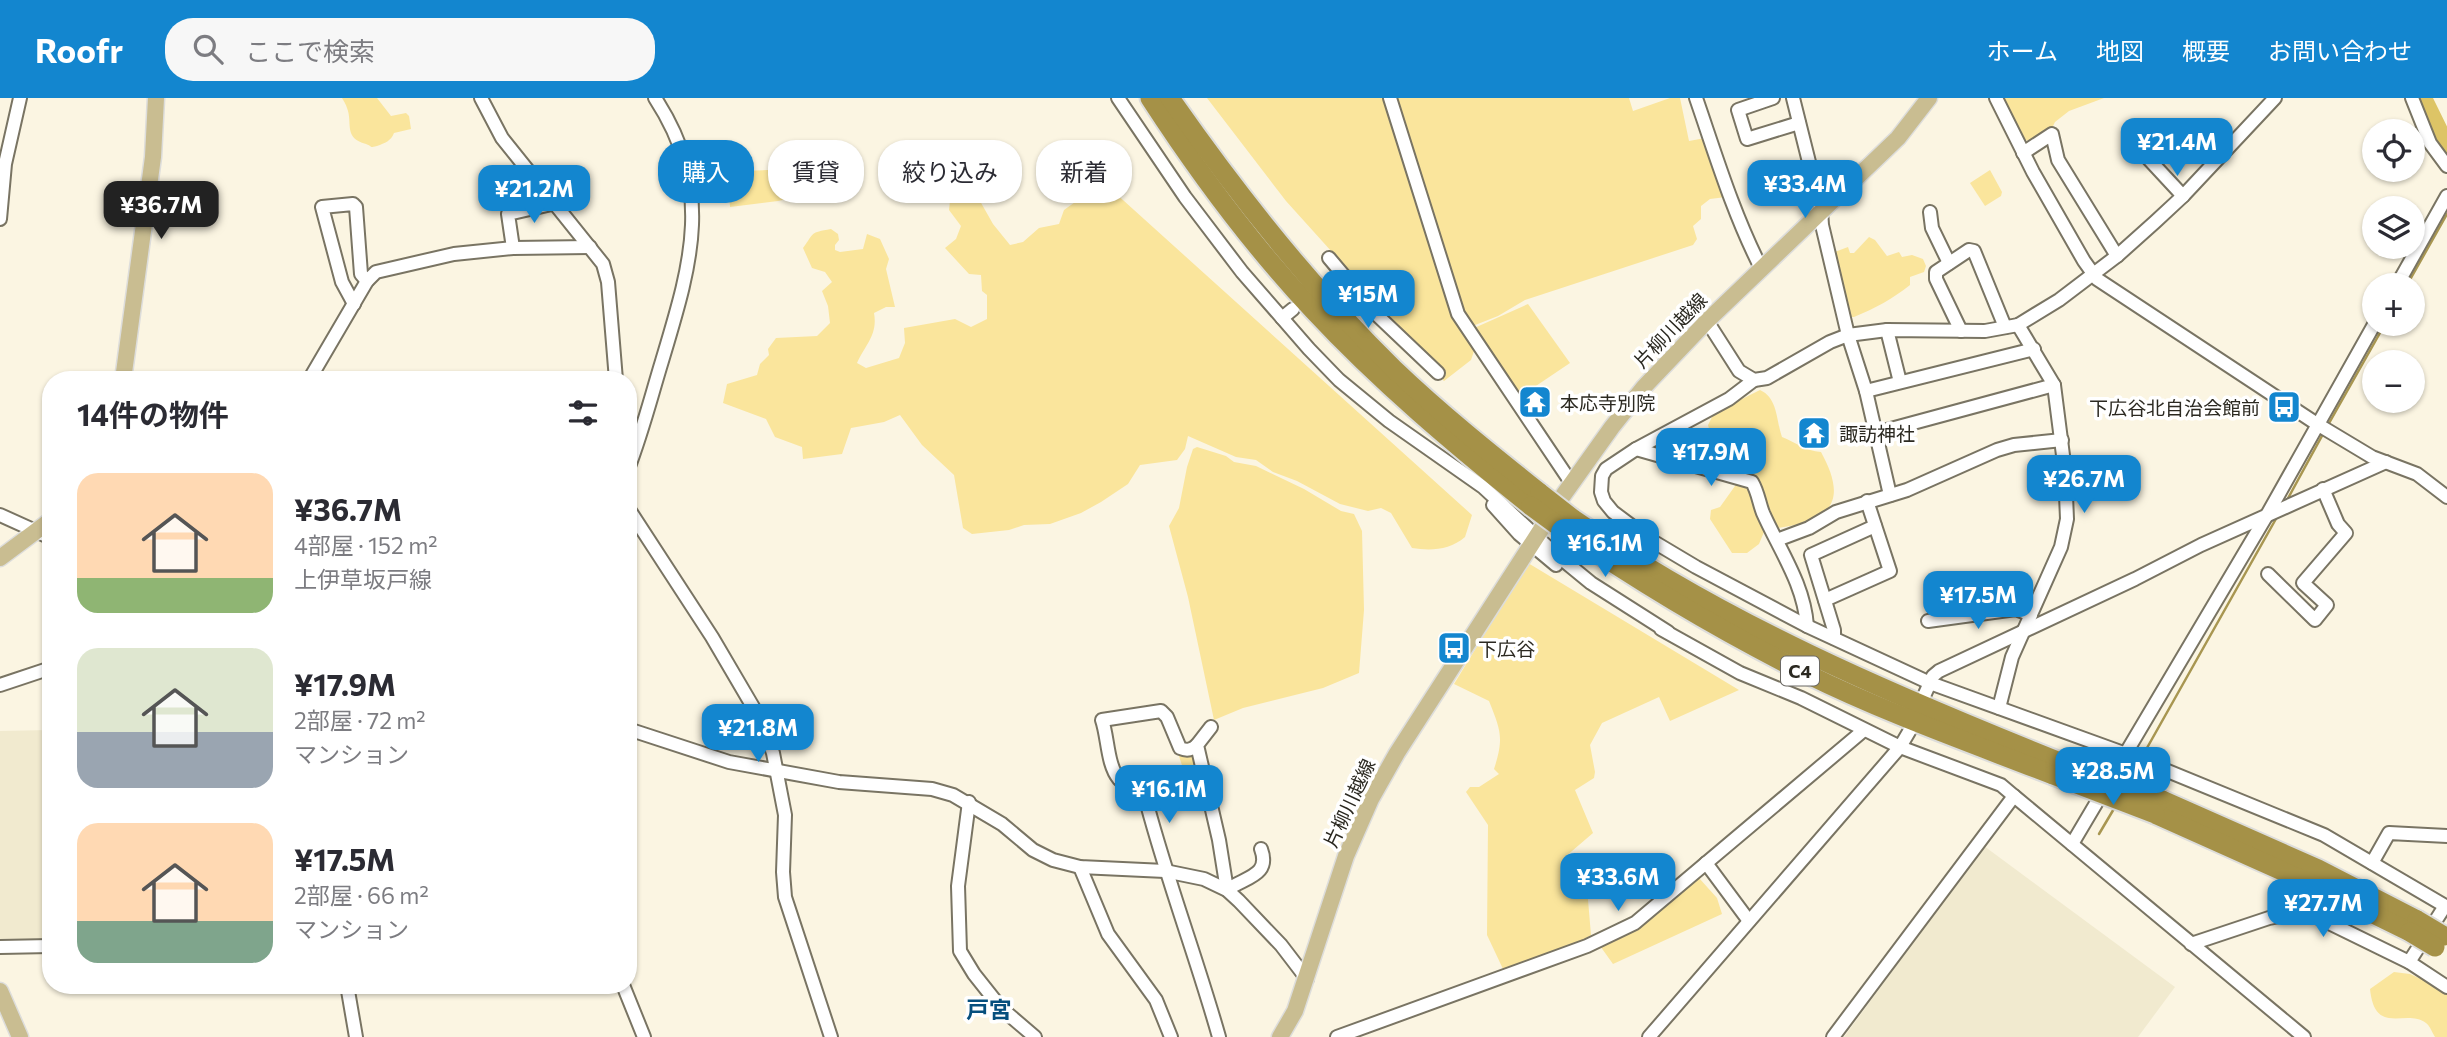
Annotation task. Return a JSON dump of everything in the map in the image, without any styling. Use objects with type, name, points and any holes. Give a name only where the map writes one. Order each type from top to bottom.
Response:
[{"type":"highway","name":"C4","points":[[1150,98],[1231,212],[1312,309],[1379,377],[1446,437],[1672,601],[1809,675],[1905,717],[2057,768],[2318,869],[2443,944]]},
{"type":"highway","name":"C4","points":[[1170,98],[1243,199],[1324,296],[1394,368],[1536,500]]},
{"type":"main road","points":[[124,371],[153,157],[156,98]]},
{"type":"main road","name":"片柳川越線","points":[[1281,1037],[1295,1012],[1346,856],[1371,799],[1394,757],[1533,540],[1612,427],[1644,387],[1761,268],[1898,138],[1929,98]]},
{"type":"main road","points":[[0,558],[42,526]]},
{"type":"main road","points":[[2,1001],[20,1037]]},
{"type":"street","points":[[0,219],[5,164],[20,98]]},
{"type":"street","points":[[481,98],[502,138],[603,264],[608,282],[615,371]]},
{"type":"street","points":[[637,447],[690,261],[693,234],[689,182],[681,148],[655,98]]},
{"type":"street","points":[[1118,98],[1185,197],[1309,349],[1357,396],[1455,467],[1591,590],[1740,673],[1801,698],[1900,747],[2001,785],[2304,1037]]},
{"type":"street","points":[[1390,98],[1458,314],[1572,484]]},
{"type":"street","points":[[1696,98],[1728,194],[1761,268]]},
{"type":"street","points":[[1773,98],[1738,110],[1747,139],[1799,122]]},
{"type":"street","points":[[1793,98],[1848,335],[1866,391],[1890,495]]},
{"type":"street","points":[[1996,98],[2023,153],[2093,274],[2123,298],[2330,433],[2372,457],[2417,474],[2447,497]]},
{"type":"street","points":[[2275,98],[2183,196],[2117,256],[2059,300],[2011,326],[1962,331],[1887,330],[1848,335],[1830,342],[1767,378],[1754,380],[1729,399],[1636,449],[1606,469],[1602,477],[1601,492],[1613,512],[1649,539],[1807,626],[1930,683],[2126,754],[2324,835],[2446,907],[2409,962]]},
{"type":"street","points":[[2412,98],[2430,143],[2447,166]]},
{"type":"street","points":[[2023,153],[2052,134],[2058,160],[2117,256]]},
{"type":"street","points":[[2132,141],[2183,196]]},
{"type":"street","points":[[2404,273],[2447,195]]},
{"type":"street","points":[[513,248],[508,214],[556,203]]},
{"type":"street","points":[[354,304],[342,282],[322,207],[353,204],[356,207],[361,274],[367,281]]},
{"type":"street","points":[[1930,212],[1932,228],[1950,263]]},
{"type":"street","points":[[314,371],[367,281],[376,272],[438,256],[513,248],[590,247]]},
{"type":"street","points":[[1962,331],[1936,279],[1936,272],[1969,250],[1974,251],[2011,326],[2034,349],[2054,385],[2062,440],[2066,532],[2012,657],[1999,708]]},
{"type":"street","points":[[1329,258],[1378,316],[1438,373]]},
{"type":"street","points":[[1327,280],[1338,270]]},
{"type":"street","points":[[1282,318],[1293,309]]},
{"type":"street","points":[[1707,321],[1739,371],[1754,380]]},
{"type":"street","points":[[1887,330],[1900,382]]},
{"type":"street","points":[[2072,844],[2267,515],[2368,336]]},
{"type":"street","points":[[1866,391],[2034,349]]},
{"type":"street","points":[[1876,433],[2054,385]]},
{"type":"street","points":[[1777,540],[1867,500],[1890,495],[2005,447],[2062,440]]},
{"type":"street","points":[[1636,449],[1752,482],[1799,589],[1807,626]]},
{"type":"street","points":[[1924,696],[1939,671],[2267,515],[2386,462]]},
{"type":"street","points":[[2269,574],[2315,620],[2327,605],[2303,583],[2346,533],[2338,524],[2323,489]]},
{"type":"street","points":[[1825,600],[1890,571],[1867,500]]},
{"type":"street","points":[[0,515],[42,534]]},
{"type":"street","points":[[637,522],[712,638],[763,724],[773,753],[785,815],[785,897],[831,1037]]},
{"type":"street","points":[[1834,638],[1834,630],[1811,555],[1875,526]]},
{"type":"street","points":[[1928,621],[2016,609],[2031,615]]},
{"type":"street","points":[[0,685],[42,671]]},
{"type":"street","points":[[1211,727],[1194,748],[1185,750],[1180,748],[1167,717],[1161,711],[1102,720],[1118,777],[1142,794],[1165,871],[1209,997],[1219,1037]]},
{"type":"street","points":[[1337,1037],[1587,946],[1635,923],[1864,730]]},
{"type":"street","points":[[1649,1037],[1900,747],[1910,730]]},
{"type":"street","points":[[637,732],[729,762],[839,782],[932,789],[953,794],[970,802],[1033,850],[1053,860],[1080,867],[1165,871],[1204,879],[1227,890],[1281,945],[1307,979]]},
{"type":"street","points":[[1197,745],[1224,862],[1227,890]]},
{"type":"street","points":[[1833,1037],[2014,796]]},
{"type":"street","points":[[970,802],[958,886],[960,951],[1001,1008],[1035,1037]]},
{"type":"street","points":[[2372,863],[2389,833],[2447,836]]},
{"type":"street","points":[[1227,890],[1261,870],[1264,862],[1261,849]]},
{"type":"street","points":[[1706,863],[1749,921]]},
{"type":"street","points":[[1080,867],[1108,934],[1156,1000],[1171,1037]]},
{"type":"street","points":[[2192,944],[2269,918],[2300,912],[2315,916],[2409,962],[2447,987]]},
{"type":"street","points":[[0,947],[42,946]]},
{"type":"street","points":[[349,994],[356,1037]]},
{"type":"street","points":[[627,994],[644,1037]]},
{"type":"shaded area","points":[[342,98],[377,98],[391,116],[406,113],[411,129],[394,133],[387,141],[371,147],[351,134],[349,114]]},
{"type":"shaded area","points":[[1207,98],[1629,98],[1633,111],[1670,98],[1680,98],[1689,141],[1705,138],[1726,197],[1710,199],[1701,206],[1701,219],[1693,226],[1697,239],[1693,245],[1525,300],[1498,316],[1465,329],[1475,348],[1471,360],[1444,381],[1404,342],[1368,301],[1341,262],[1286,201]]},
{"type":"shaded area","points":[[2002,98],[2104,98],[2069,111],[2055,122],[2050,132],[2036,139],[2023,141]]},
{"type":"shaded area","points":[[1990,170],[2002,192],[2001,196],[1985,206],[1970,183]]},
{"type":"shaded area","points":[[754,171],[768,171],[768,202],[730,207],[730,203],[754,203]]},
{"type":"shaded area","points":[[950,203],[981,203],[993,224],[1010,245],[1023,242],[1039,228],[1059,224],[1064,210],[1074,203],[1126,203],[1472,515],[1465,537],[1453,545],[1440,548],[1412,548],[1391,513],[1381,508],[1368,511],[1340,504],[1297,481],[1273,472],[1256,460],[1236,457],[1188,436],[1185,449],[1177,460],[1140,465],[1128,484],[1081,513],[1050,524],[1024,525],[1009,530],[972,534],[963,528],[954,475],[922,445],[900,415],[884,422],[851,428],[842,454],[803,459],[802,447],[775,437],[766,419],[723,403],[727,384],[757,375],[760,364],[769,355],[768,349],[776,338],[817,336],[830,323],[828,306],[822,291],[832,282],[825,272],[812,268],[803,248],[816,233],[831,229],[838,234],[835,250],[840,252],[863,249],[867,234],[880,239],[889,259],[886,269],[895,307],[886,307],[874,313],[872,334],[857,363],[866,368],[899,358],[905,343],[904,328],[955,319],[971,327],[987,319],[987,295],[982,291],[981,275],[969,274],[945,248],[956,239],[961,226],[949,210]]},
{"type":"shaded area","points":[[1869,237],[1875,240],[1887,256],[1899,252],[1902,257],[1912,255],[1923,259],[1926,266],[1924,272],[1910,277],[1910,285],[1884,303],[1850,317],[1845,309],[1832,253],[1848,247],[1850,253],[1854,253]]},
{"type":"shaded area","points":[[1528,304],[1570,363],[1518,398],[1472,329]]},
{"type":"shaded area","points":[[1760,390],[1770,398],[1776,410],[1782,437],[1821,452],[1831,475],[1834,495],[1825,512],[1816,518],[1764,532],[1759,544],[1747,553],[1732,553],[1710,519],[1711,510],[1720,507],[1735,486],[1734,470],[1716,454],[1708,425],[1714,413]]},
{"type":"shaded area","points":[[1197,447],[1226,456],[1234,462],[1256,466],[1304,489],[1341,511],[1354,514],[1362,531],[1364,610],[1359,673],[1323,688],[1243,708],[1214,720],[1188,597],[1169,526],[1179,508],[1187,467],[1193,449]]},
{"type":"shaded area","points":[[1528,563],[1739,690],[1670,721],[1659,697],[1602,723],[1590,745],[1594,778],[1575,790],[1593,833],[1565,857],[1568,867],[1587,888],[1591,935],[1536,961],[1503,969],[1487,935],[1488,825],[1466,792],[1470,787],[1479,787],[1499,774],[1494,769],[1500,735],[1489,701],[1454,684]]},
{"type":"shaded area","points":[[42,730],[42,941],[0,943],[0,731]]},
{"type":"shaded area","points":[[1194,750],[1209,808],[1190,790],[1178,753]]},
{"type":"shaded area","points":[[1984,846],[2175,987],[2138,1037],[1844,1037]]},
{"type":"shaded area","points":[[1699,878],[1717,898],[1722,914],[1613,964],[1598,943],[1641,925]]},
{"type":"shaded area","points":[[2394,972],[2410,974],[2447,991],[2447,1037],[2435,1037],[2427,1024],[2418,1019],[2385,1017],[2378,1012],[2370,989]]},
{"type":"waterway","points":[[2423,98],[2447,147]]},
{"type":"waterway","points":[[2414,273],[2447,214]]},
{"type":"waterway","points":[[2328,425],[2378,336]]},
{"type":"waterway","points":[[2286,502],[2323,434]]},
{"type":"waterway","points":[[2143,755],[2277,517]]},
{"type":"waterway","points":[[2130,779],[2138,764]]},
{"type":"waterway","points":[[2099,834],[2115,807]]},
{"type":"place","name":"本応寺別院","points":[[1535,402]]},
{"type":"place","name":"下広谷北自治会館前","points":[[2284,407]]},
{"type":"place","name":"諏訪神社","points":[[1814,433]]},
{"type":"place","name":"下広谷","points":[[1454,648]]},
{"type":"district","name":"戸宮","points":[[989,1009]]}]
